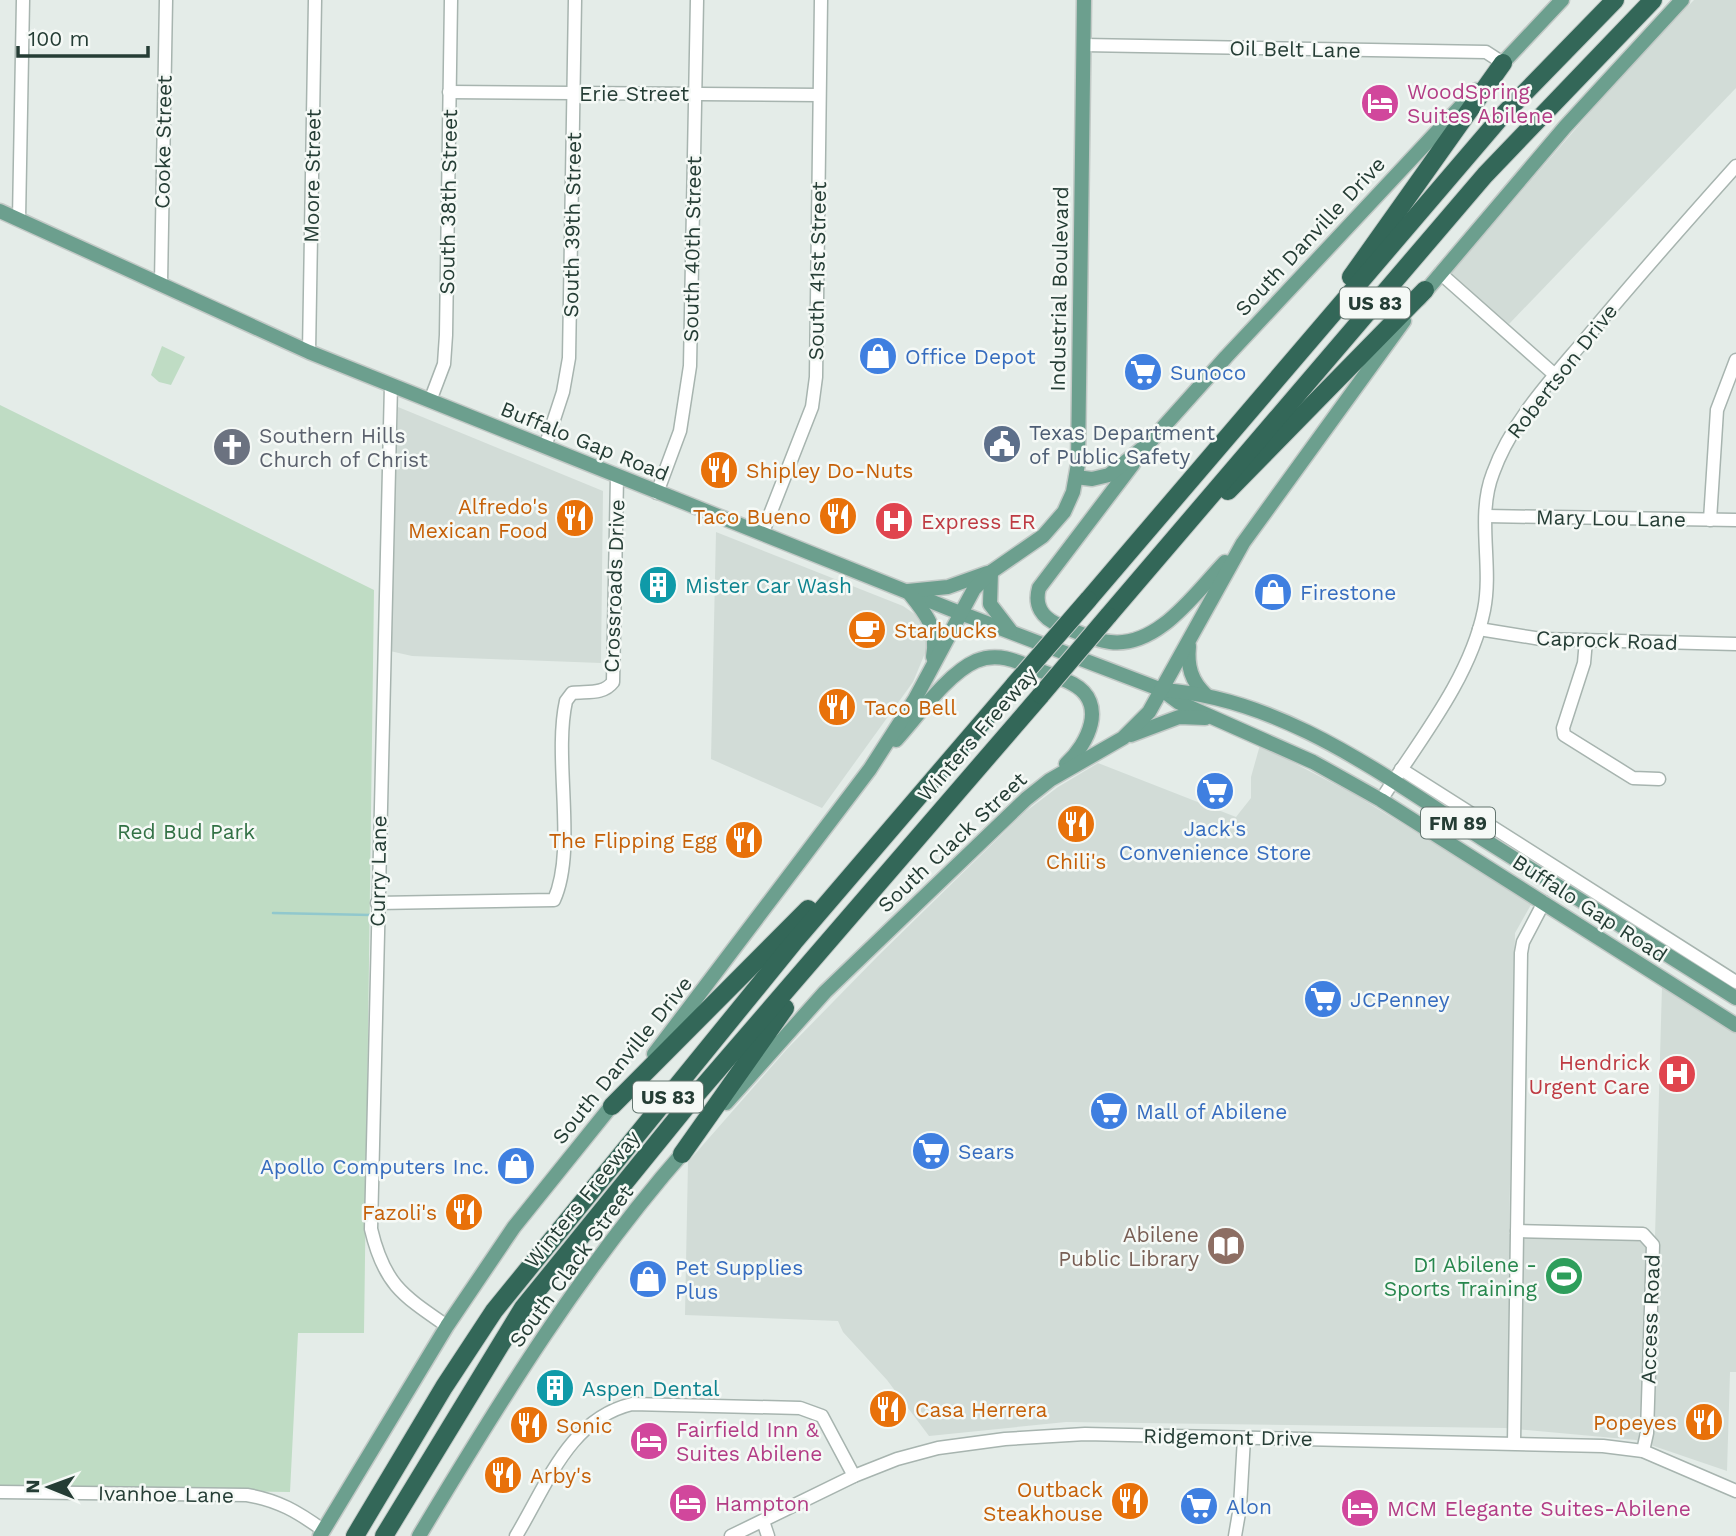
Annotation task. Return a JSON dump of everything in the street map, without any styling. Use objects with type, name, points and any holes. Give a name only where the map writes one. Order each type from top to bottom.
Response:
[{"type":"highway","name":"Winters Freeway","points":[[355,1536],[444,1387],[494,1311],[794,942],[1501,117],[1615,0]]},
{"type":"highway","name":"Winters Freeway","points":[[384,1536],[523,1308],[695,1096],[1485,175],[1653,0]]},
{"type":"highway","points":[[1301,351],[1503,63]]},
{"type":"highway","points":[[1143,574],[1292,428],[1425,290]]},
{"type":"highway","points":[[612,1106],[916,800]]},
{"type":"highway","points":[[682,1154],[841,928]]},
{"type":"main road","name":"Industrial Boulevard","points":[[959,613],[974,589],[991,572],[1051,528],[1069,502],[1076,477],[1084,0]]},
{"type":"main road","name":"South Danville Drive","points":[[1076,477],[1099,478],[1109,475],[1149,443],[1226,357],[1562,0]]},
{"type":"main road","name":"South Clack Street","points":[[419,1536],[489,1418],[552,1323],[682,1154],[825,992],[1026,799],[1050,780],[1123,738],[1144,719],[1243,543],[1425,290],[1565,127],[1682,0]]},
{"type":"main road","name":"Buffalo Gap Road","points":[[0,211],[309,352],[657,493],[1162,690],[1206,695],[1260,712],[1308,733],[1397,776],[1577,898],[1736,998]]},
{"type":"main road","points":[[1149,443],[1039,588],[1037,603],[1043,614],[1055,624],[1105,641],[1141,639],[1172,615],[1243,543]]},
{"type":"main road","points":[[907,592],[948,587],[991,572],[990,604],[1015,634]]},
{"type":"main road","points":[[907,592],[930,618],[935,643],[932,666]]},
{"type":"main road","name":"South Danville Drive","points":[[321,1533],[447,1326],[514,1227],[694,1005],[870,769],[932,666],[959,613]]},
{"type":"main road","points":[[1189,642],[1190,670],[1196,685],[1206,695]]},
{"type":"main road","points":[[870,769],[964,668],[983,659],[1002,657],[1074,684],[1086,694],[1091,708],[1090,733],[1074,757],[1050,780]]},
{"type":"main road","name":"Buffalo Gap Road","points":[[1162,690],[1178,702],[1313,762],[1381,800],[1736,1025]]},
{"type":"main road","points":[[1123,738],[1179,717],[1212,718]]},
{"type":"main road","points":[[1544,902],[1558,894],[1577,898]]},
{"type":"street","points":[[19,219],[23,0]]},
{"type":"street","name":"Cooke Street","points":[[161,284],[166,0]]},
{"type":"street","name":"Moore Street","points":[[309,352],[315,0]]},
{"type":"street","name":"South 38th Street","points":[[430,401],[444,364],[446,335],[451,0]]},
{"type":"street","name":"South 39th Street","points":[[545,447],[563,393],[569,358],[575,0]]},
{"type":"street","name":"South 40th Street","points":[[657,493],[680,431],[687,402],[697,0]]},
{"type":"street","name":"South 41st Street","points":[[762,532],[812,407],[816,377],[821,0]]},
{"type":"street","name":"Oil Belt Lane","points":[[1083,44],[1486,52],[1503,63]]},
{"type":"street","name":"Erie Street","points":[[449,92],[819,96]]},
{"type":"street","name":"Robertson Drive","points":[[1381,800],[1454,684],[1479,629],[1486,577],[1487,491],[1506,444],[1555,375],[1647,265],[1736,166]]},
{"type":"street","points":[[1440,273],[1555,375]]},
{"type":"street","points":[[1710,520],[1717,410],[1736,360]]},
{"type":"street","name":"Curry Lane","points":[[391,385],[371,1229],[377,1257],[387,1277],[399,1290],[447,1326]]},
{"type":"street","name":"Crossroads Drive","points":[[377,903],[554,900],[560,887],[562,860],[566,701],[572,694],[597,692],[608,688],[613,682],[617,477]]},
{"type":"street","name":"Mary Lou Lane","points":[[1486,516],[1736,520]]},
{"type":"street","name":"Caprock Road","points":[[1479,629],[1518,637],[1736,644]]},
{"type":"street","points":[[1586,639],[1584,663],[1563,728],[1564,735],[1633,778],[1660,779]]},
{"type":"street","points":[[1397,776],[1736,982]]},
{"type":"street","points":[[1514,1443],[1521,953],[1523,942],[1544,902]]},
{"type":"street","name":"Access Road","points":[[1517,1231],[1643,1234],[1650,1238],[1653,1245],[1647,1433],[1643,1451]]},
{"type":"street","points":[[516,1536],[572,1442],[586,1425],[615,1408],[632,1404],[782,1405],[800,1408],[822,1416],[854,1476]]},
{"type":"street","name":"Ridgemont Drive","points":[[731,1536],[854,1476],[897,1459],[938,1448],[1016,1438],[1085,1434],[1602,1446],[1643,1451],[1736,1491]]},
{"type":"street","points":[[1235,1536],[1244,1438]]},
{"type":"street","name":"Ivanhoe Lane","points":[[0,1492],[247,1495],[270,1498],[290,1507],[321,1533]]},
{"type":"street","points":[[763,1521],[768,1536]]},
{"type":"shaded area","points":[[1694,0],[1736,0],[1736,88],[1509,324],[1450,274],[1631,65]]},
{"type":"shaded area","points":[[398,407],[603,491],[601,663],[412,656],[390,651]]},
{"type":"shaded area","points":[[716,532],[903,606],[919,617],[926,629],[928,646],[913,682],[822,808],[711,759]]},
{"type":"shaded area","points":[[1260,745],[1355,795],[1532,903],[1515,933],[1509,1234],[1655,1237],[1662,986],[1736,1031],[1736,1372],[1730,1372],[1727,1471],[1636,1440],[1505,1428],[1066,1422],[929,1436],[887,1380],[843,1332],[838,1321],[685,1315],[688,1162],[787,1049],[878,956],[1025,812],[1058,787],[1098,763],[1236,817],[1251,798],[1251,777]]},
{"type":"green space","points":[[162,346],[185,357],[171,385],[159,382],[151,375]]},
{"type":"green space","name":"Red Bud Park","points":[[0,405],[374,590],[364,1333],[298,1333],[290,1492],[0,1488]]},
{"type":"waterway","points":[[273,913],[371,915]]},
{"type":"place","name":"WoodSpring Suites Abilene","points":[[1380,103]]},
{"type":"place","name":"Office Depot","points":[[878,356]]},
{"type":"place","name":"Sunoco","points":[[1143,372]]},
{"type":"place","name":"Texas Department of Public Safety","points":[[1002,444]]},
{"type":"place","name":"Southern Hills Church of Christ","points":[[232,447]]},
{"type":"place","name":"Shipley Do-Nuts","points":[[719,470]]},
{"type":"place","name":"Taco Bueno","points":[[838,516]]},
{"type":"place","name":"Alfredo's Mexican Food","points":[[575,518]]},
{"type":"place","name":"Express ER","points":[[894,521]]},
{"type":"place","name":"Mister Car Wash","points":[[658,585]]},
{"type":"place","name":"Firestone","points":[[1273,592]]},
{"type":"place","name":"Starbucks","points":[[867,630]]},
{"type":"place","name":"Taco Bell","points":[[837,707]]},
{"type":"place","name":"Jack's Convenience Store","points":[[1215,791]]},
{"type":"place","name":"Chili's","points":[[1076,824]]},
{"type":"place","name":"The Flipping Egg","points":[[744,840]]},
{"type":"place","name":"JCPenney","points":[[1323,999]]},
{"type":"place","name":"Hendrick Urgent Care","points":[[1677,1074]]},
{"type":"place","name":"Mall of Abilene","points":[[1109,1111]]},
{"type":"place","name":"Sears","points":[[931,1151]]},
{"type":"place","name":"Apollo Computers Inc.","points":[[516,1166]]},
{"type":"place","name":"Fazoli's","points":[[464,1212]]},
{"type":"place","name":"Abilene Public Library","points":[[1226,1246]]},
{"type":"place","name":"D1 Abilene - Sports Training","points":[[1564,1276]]},
{"type":"place","name":"Pet Supplies Plus","points":[[648,1279]]},
{"type":"place","name":"Aspen Dental","points":[[555,1388]]},
{"type":"place","name":"Casa Herrera","points":[[888,1409]]},
{"type":"place","name":"Popeyes","points":[[1704,1422]]},
{"type":"place","name":"Sonic","points":[[529,1425]]},
{"type":"place","name":"Fairfield Inn & Suites Abilene","points":[[649,1441]]},
{"type":"place","name":"Arby's","points":[[503,1475]]},
{"type":"place","name":"Outback Steakhouse","points":[[1130,1501]]},
{"type":"place","name":"Hampton","points":[[688,1503]]},
{"type":"place","name":"Alon","points":[[1199,1506]]},
{"type":"place","name":"MCM Elegante Suites-Abilene","points":[[1360,1508]]}]
